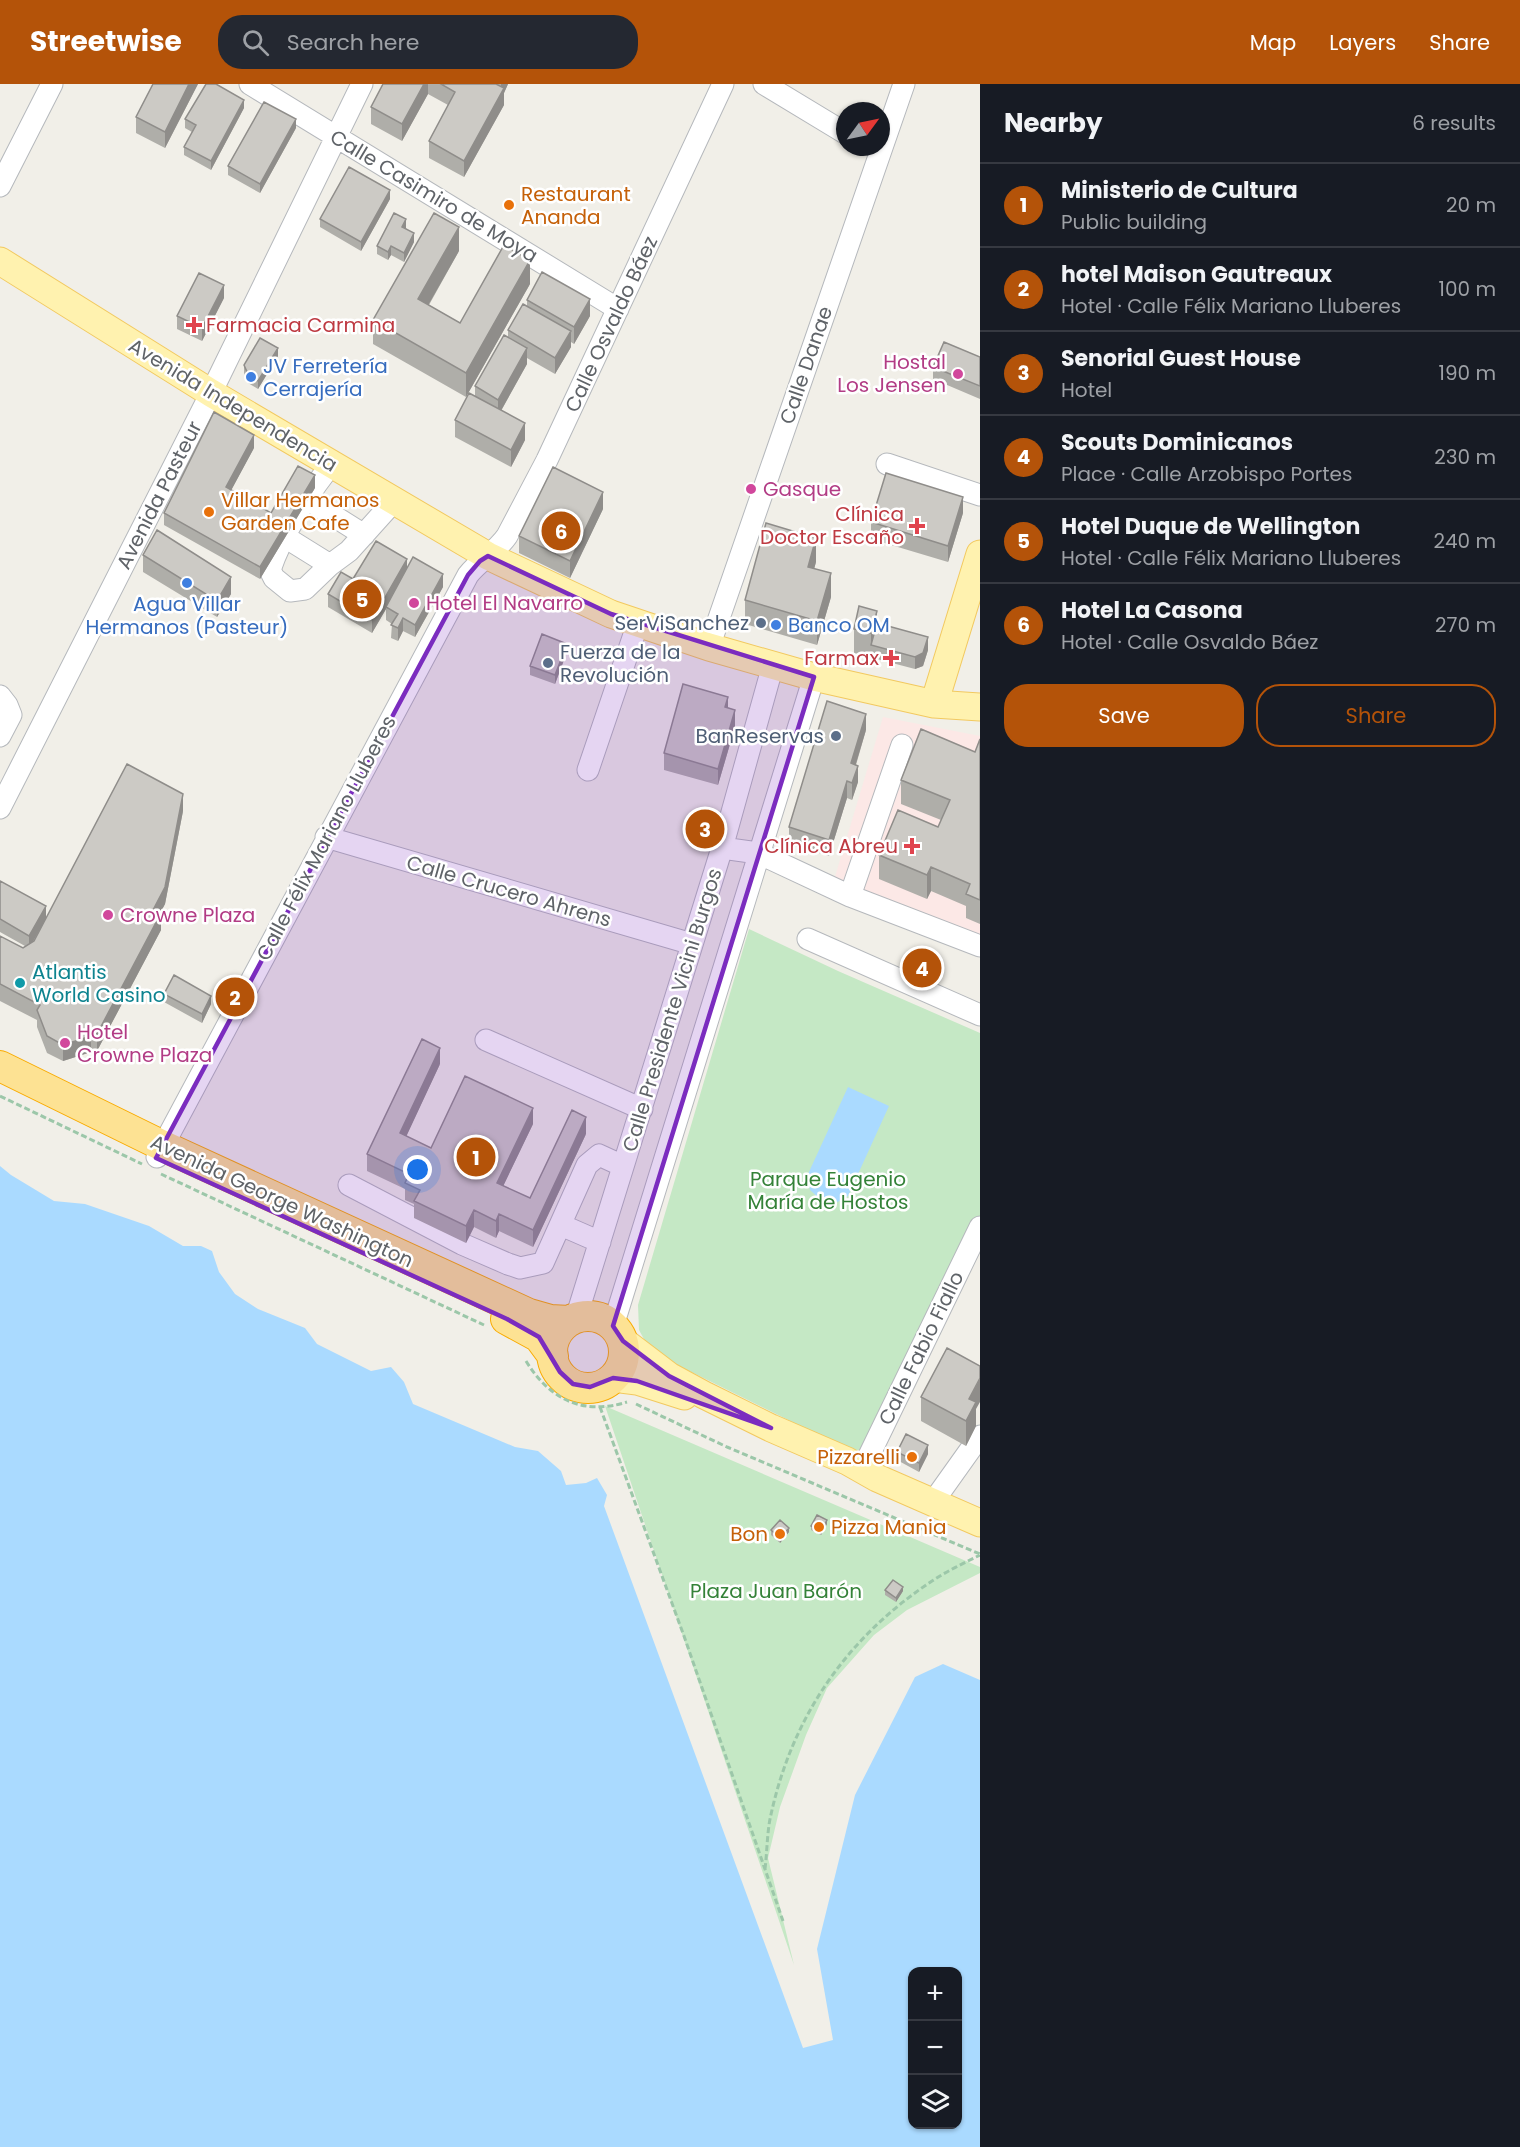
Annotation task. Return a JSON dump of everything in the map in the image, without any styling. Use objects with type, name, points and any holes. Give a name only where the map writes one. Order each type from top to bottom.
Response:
[{"type":"highway","name":"Avenida George Washington","points":[[0,1066],[154,1160],[529,1314],[550,1320],[573,1319]]},
{"type":"highway","name":"Avenida George Washington","points":[[0,1083],[154,1160],[507,1319],[539,1337],[539,1358]]},
{"type":"highway","points":[[584,1316],[599,1317],[618,1333],[624,1358],[622,1365],[613,1378],[598,1386],[581,1387],[573,1384],[539,1358],[573,1319],[584,1316]]},
{"type":"main road","name":"Avenida Independencia","points":[[0,261],[211,393],[488,556],[611,614],[709,647],[814,677],[934,704],[974,709]]},
{"type":"main road","points":[[934,704],[980,554]]},
{"type":"main road","points":[[618,1333],[669,1376],[704,1395],[980,1523]]},
{"type":"main road","points":[[613,1378],[637,1381],[663,1389],[771,1428]]},
{"type":"street","points":[[0,186],[52,84]]},
{"type":"street","name":"Calle Casimiro de Moya","points":[[250,84],[618,309]]},
{"type":"street","name":"Avenida Pasteur","points":[[0,807],[211,393],[362,84]]},
{"type":"street","name":"Calle Osvaldo Báez","points":[[488,556],[501,546],[547,460],[723,84]]},
{"type":"street","points":[[764,84],[836,128]]},
{"type":"street","name":"Calle Danae","points":[[890,115],[904,84]]},
{"type":"street","name":"Calle Danae","points":[[709,647],[872,156]]},
{"type":"street","points":[[332,464],[316,483],[275,554],[270,570],[274,578],[290,591],[305,589],[330,565],[350,551],[394,501]]},
{"type":"street","points":[[887,464],[980,495]]},
{"type":"street","points":[[307,499],[364,535]]},
{"type":"street","points":[[285,537],[330,565]]},
{"type":"street","name":"Calle Félix Mariano Lluberes","points":[[154,1160],[468,575],[480,561],[488,556]]},
{"type":"street","points":[[588,770],[638,623]]},
{"type":"street","name":"Calle Presidente Vicini Burgos","points":[[573,1319],[600,1242],[722,848],[773,665]]},
{"type":"street","name":"Calle Presidente Vicini Burgos","points":[[618,1333],[758,853],[814,677]]},
{"type":"street","points":[[0,696],[11,715],[0,737],[28,753]]},
{"type":"street","points":[[850,896],[902,745]]},
{"type":"street","name":"Calle Crucero Ahrens","points":[[326,837],[692,944]]},
{"type":"street","points":[[722,848],[758,853],[850,896],[980,946]]},
{"type":"street","points":[[808,939],[980,1015]]},
{"type":"street","points":[[486,1040],[642,1109]]},
{"type":"street","points":[[349,1185],[462,1244],[520,1268],[543,1263],[587,1165],[594,1158],[599,1155],[623,1166]]},
{"type":"street","points":[[561,1225],[600,1242]]},
{"type":"street","name":"Calle Fabio Fiallo","points":[[862,1470],[980,1227]]},
{"type":"street","points":[[933,1502],[980,1436]]},
{"type":"path","points":[[0,1096],[154,1160],[490,1327]]},
{"type":"path","points":[[539,1358],[535,1375],[556,1394],[581,1406],[600,1407],[629,1401],[727,1447],[980,1555]]},
{"type":"path","points":[[600,1407],[684,1636],[783,1921]]},
{"type":"path","points":[[765,1871],[770,1821],[782,1772],[801,1726],[826,1682],[857,1643],[893,1609],[934,1579],[980,1555]]},
{"type":"highlighted area","points":[[488,556],[611,614],[814,677],[613,1326],[623,1341],[669,1376],[771,1428],[637,1381],[613,1378],[590,1387],[573,1384],[560,1372],[539,1337],[507,1319],[156,1158],[468,575],[480,561]]},
{"type":"shaded area","name":"Clínica Abreu","points":[[883,717],[980,736],[980,936],[834,880]]},
{"type":"green space","name":"Parque Eugenio María de Hostos","points":[[749,929],[980,1033],[980,1222],[863,1450],[851,1451],[651,1352],[639,1330],[638,1305]]},
{"type":"green space","name":"Plaza Juan Barón","points":[[605,1406],[980,1567],[980,1573],[907,1610],[874,1635],[827,1688],[806,1735],[780,1807],[768,1858],[794,1965]]},
{"type":"water","points":[[848,1087],[889,1106],[848,1196],[834,1204],[821,1200],[810,1190],[808,1174]]},
{"type":"water","points":[[0,1166],[54,1201],[85,1204],[149,1226],[183,1246],[201,1246],[212,1251],[219,1272],[235,1294],[258,1309],[305,1328],[317,1344],[371,1371],[391,1367],[404,1382],[413,1404],[515,1447],[538,1451],[561,1471],[566,1485],[586,1483],[597,1478],[607,1495],[604,1506],[803,2048],[833,2040],[817,1949],[855,1795],[915,1677],[943,1664],[980,1680],[980,2147],[0,2147]]},
{"type":"building","points":[[153,84],[189,84],[165,132],[136,117]]},
{"type":"building","points":[[206,84],[216,84],[244,100],[211,161],[184,147],[196,125],[185,119]]},
{"type":"building","points":[[383,84],[424,84],[402,124],[371,107]]},
{"type":"building","points":[[441,84],[496,84],[504,88],[464,161],[429,141],[455,92]]},
{"type":"building","points":[[264,102],[296,119],[260,184],[228,166]]},
{"type":"building","points":[[349,167],[390,190],[361,242],[320,219]]},
{"type":"building","points":[[394,213],[406,219],[402,227],[414,233],[404,253],[391,246],[388,252],[377,246]]},
{"type":"building","points":[[434,213],[459,227],[418,299],[460,323],[504,245],[530,260],[466,373],[373,320]]},
{"type":"building","points":[[542,272],[590,299],[574,327],[527,300]]},
{"type":"building","points":[[199,273],[224,285],[202,328],[177,316]]},
{"type":"building","points":[[523,304],[571,331],[555,358],[508,330]]},
{"type":"building","points":[[504,335],[527,348],[498,400],[475,386]]},
{"type":"building","points":[[260,338],[278,348],[258,381],[248,374],[244,365]]},
{"type":"building","points":[[944,342],[980,357],[980,386],[933,367]]},
{"type":"building","points":[[469,393],[525,423],[511,450],[455,420]]},
{"type":"building","name":"Villar Hermanos Garden Cafe","points":[[214,412],[254,435],[226,487],[271,513],[298,466],[315,475],[260,567],[164,513]]},
{"type":"building","points":[[553,467],[603,492],[570,561],[519,536]]},
{"type":"building","name":"Clínica Doctor Escaño","points":[[886,473],[963,497],[948,546],[871,522]]},
{"type":"building","points":[[766,523],[816,538],[808,567],[831,573],[817,621],[745,600]]},
{"type":"building","points":[[157,530],[231,577],[217,601],[143,555]]},
{"type":"building","points":[[376,541],[407,559],[372,620],[328,594],[341,572],[353,579]]},
{"type":"building","name":"Hotel El Navarro","points":[[413,557],[443,574],[415,625],[403,618],[398,628],[391,625],[398,614],[386,607]]},
{"type":"building","points":[[859,606],[877,611],[871,633],[854,629]]},
{"type":"building","points":[[877,623],[928,637],[923,653],[915,657],[871,645]]},
{"type":"building","name":"Fuerza de la Revolución","points":[[542,634],[567,644],[555,675],[530,666]]},
{"type":"building","points":[[683,684],[728,697],[725,707],[735,710],[718,769],[664,753]]},
{"type":"building","points":[[827,701],[866,714],[851,763],[858,766],[852,783],[847,781],[829,840],[789,827]]},
{"type":"building","points":[[921,729],[975,752],[980,739],[980,900],[966,894],[970,884],[931,867],[927,875],[879,855],[898,810],[938,827],[950,800],[901,780]]},
{"type":"building","name":"Crowne Plaza","points":[[127,764],[183,794],[165,887],[153,910],[161,913],[97,1034],[91,1031],[88,1037],[63,1045],[47,1036],[37,1010],[40,1005],[0,984],[0,936],[23,948],[34,941]]},
{"type":"building","points":[[0,881],[46,906],[29,936],[0,919]]},
{"type":"building","points":[[915,948],[934,957],[928,970],[909,961]]},
{"type":"building","points":[[174,975],[211,996],[202,1014],[164,994]]},
{"type":"building","points":[[422,1039],[440,1048],[400,1133],[431,1148],[465,1076],[533,1108],[497,1183],[530,1198],[572,1110],[586,1117],[533,1230],[499,1214],[496,1221],[474,1210],[466,1226],[414,1201],[420,1190],[405,1183],[409,1174],[367,1154]]},
{"type":"building","points":[[947,1348],[980,1366],[980,1378],[969,1399],[976,1402],[966,1421],[921,1397]]},
{"type":"building","points":[[906,1434],[928,1445],[919,1463],[897,1452]]},
{"type":"building","points":[[817,1515],[827,1520],[821,1531],[811,1526]]},
{"type":"building","points":[[780,1520],[789,1528],[780,1538],[771,1530]]},
{"type":"building","points":[[893,1580],[903,1587],[896,1598],[885,1590]]},
{"type":"place","name":"Restaurant Ananda","points":[[509,205]]},
{"type":"place","name":"Farmacia Carmina","points":[[194,325]]},
{"type":"place","name":"Hostal Los Jensen","points":[[958,374]]},
{"type":"place","name":"JV Ferretería Cerrajería","points":[[251,377]]},
{"type":"place","name":"Gasque","points":[[751,489]]},
{"type":"place","name":"Villar Hermanos Garden Cafe","points":[[209,512]]},
{"type":"place","name":"Clínica Doctor Escaño","points":[[917,526]]},
{"type":"place","name":"Hotel La Casona","points":[[561,531]]},
{"type":"place","name":"Agua Villar Hermanos (Pasteur)","points":[[187,583]]},
{"type":"place","name":"Hotel Duque de Wellington","points":[[362,599]]},
{"type":"place","name":"Hotel El Navarro","points":[[414,603]]},
{"type":"place","name":"SerViSanchez","points":[[761,623]]},
{"type":"place","name":"Banco OM","points":[[776,625]]},
{"type":"place","name":"Farmax","points":[[891,658]]},
{"type":"place","name":"Fuerza de la Revolución","points":[[548,663]]},
{"type":"place","name":"BanReservas","points":[[836,736]]},
{"type":"place","name":"Senorial Guest House","points":[[705,829]]},
{"type":"place","name":"Clínica Abreu","points":[[912,846]]},
{"type":"place","name":"Crowne Plaza","points":[[108,915]]},
{"type":"place","name":"Scouts Dominicanos","points":[[922,968]]},
{"type":"place","name":"Atlantis World Casino","points":[[20,983]]},
{"type":"place","name":"hotel Maison Gautreaux","points":[[235,997]]},
{"type":"place","name":"Hotel Crowne Plaza","points":[[65,1043]]},
{"type":"place","name":"Ministerio de Cultura","points":[[476,1157]]},
{"type":"place","name":"Pizzarelli","points":[[912,1457]]},
{"type":"place","name":"Pizza Mania","points":[[819,1527]]},
{"type":"place","name":"Bon","points":[[780,1534]]}]
